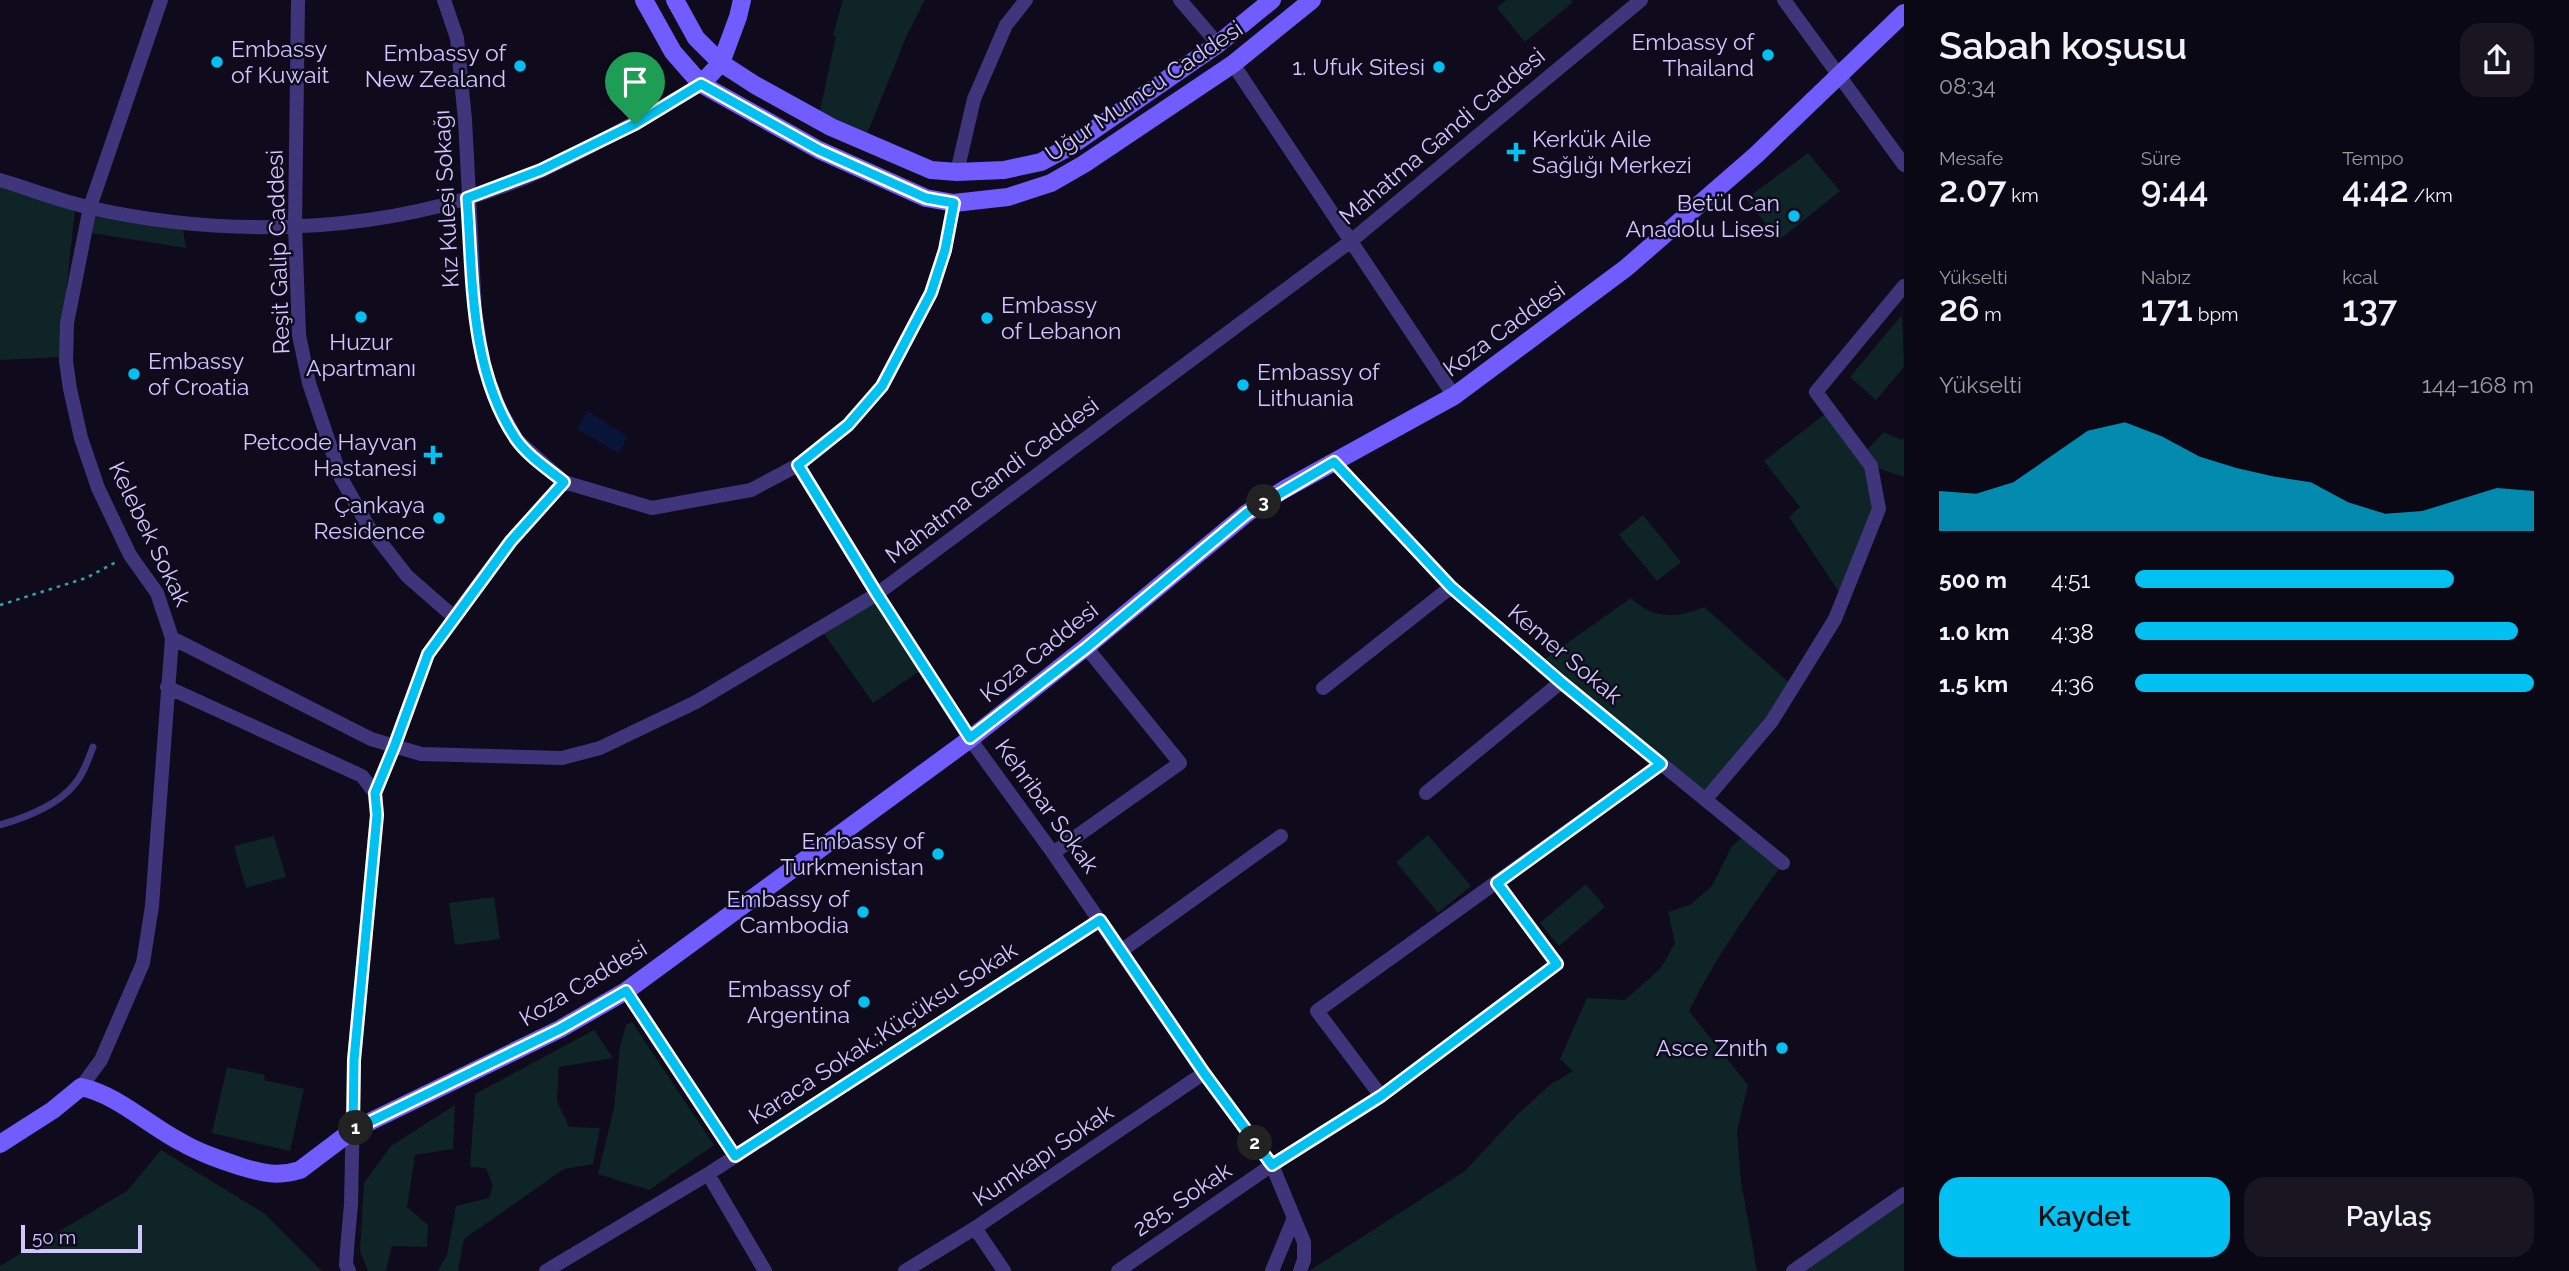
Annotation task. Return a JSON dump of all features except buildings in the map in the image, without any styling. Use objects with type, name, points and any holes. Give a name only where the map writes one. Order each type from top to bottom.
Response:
[{"type":"street","name":"Kelebek Sokak","points":[[81,1087],[101,1060],[143,963],[152,906],[172,638],[157,593],[130,555],[98,488],[81,438],[66,361],[67,323],[90,207],[161,0]]},
{"type":"street","name":"Reşit Galip Caddesi","points":[[298,0],[295,226],[299,335],[309,383],[341,478],[368,526],[407,576],[454,617]]},
{"type":"street","name":"Kız Kulesi Sokağı","points":[[444,0],[457,38],[465,120],[467,198],[475,310],[484,367],[499,407],[517,440],[564,482],[652,508],[751,490],[798,465],[848,425],[882,386],[931,293],[945,250],[954,203]]},
{"type":"street","name":"Uğur Mumcu Caddesi","points":[[645,0],[673,52],[701,84],[819,150],[926,198],[954,203],[1008,197],[1051,183],[1084,164],[1233,64],[1312,0]]},
{"type":"street","name":"Uğur Mumcu Caddesi","points":[[676,0],[696,38],[721,63],[755,85],[831,127],[931,170],[957,172],[1004,170],[1041,162],[1069,147],[1218,44],[1272,0]]},
{"type":"street","points":[[0,180],[90,207],[172,221],[244,227],[295,226],[388,216],[467,198],[541,170],[635,124],[701,84],[721,63],[742,0]]},
{"type":"street","points":[[957,172],[974,99],[1006,25],[1026,0]]},
{"type":"street","points":[[1180,0],[1233,64],[1454,396]]},
{"type":"street","name":"Mahatma Gandi Caddesi","points":[[172,638],[371,739],[421,754],[562,758],[600,748],[696,702],[877,594],[1351,242],[1641,0]]},
{"type":"street","points":[[1784,0],[1904,165]]},
{"type":"street","name":"Koza Caddesi","points":[[81,1087],[103,1093],[182,1143],[226,1162],[264,1174],[280,1175],[300,1170],[353,1130],[560,1029],[626,991],[970,738],[1086,648],[1247,513],[1454,396],[1626,268],[1756,155],[1904,13]]},
{"type":"street","points":[[1706,799],[1772,721],[1835,619],[1879,509],[1871,466],[1816,392],[1904,286]]},
{"type":"street","name":"Kemer Sokak","points":[[1334,462],[1451,587],[1561,682],[1783,863]]},
{"type":"street","name":"Kehribar Sokak","points":[[798,465],[970,738],[1100,920],[1204,1073],[1272,1165],[1304,1242],[1304,1259],[1300,1271]]},
{"type":"street","points":[[454,617],[511,541],[564,482]]},
{"type":"street","points":[[1324,688],[1451,587]]},
{"type":"street","points":[[1053,853],[1180,764],[1086,648]]},
{"type":"street","points":[[1426,793],[1561,682]]},
{"type":"street","points":[[167,687],[362,776],[375,793]]},
{"type":"street","points":[[349,1271],[346,1265],[354,1060],[377,815],[375,793],[394,747]]},
{"type":"street","points":[[1381,1096],[1317,1012],[1661,764]]},
{"type":"street","points":[[1121,951],[1281,836]]},
{"type":"street","name":"285. Sokak","points":[[1118,1271],[1272,1165],[1381,1096],[1557,964],[1497,883]]},
{"type":"street","name":"Karaca Sokak.;Küçüksu Sokak","points":[[547,1271],[708,1174],[1100,920]]},
{"type":"street","points":[[626,991],[735,1156]]},
{"type":"street","name":"Kumkapı Sokak","points":[[905,1271],[975,1228],[1204,1073]]},
{"type":"street","points":[[0,1144],[53,1110],[81,1087]]},
{"type":"street","points":[[708,1174],[765,1271]]},
{"type":"street","points":[[1793,1271],[1904,1194]]},
{"type":"street","points":[[1272,1271],[1294,1218]]},
{"type":"street","points":[[975,1228],[1003,1271]]},
{"type":"lane","points":[[0,825],[46,807],[72,788],[87,764],[93,747]]},
{"type":"path","points":[[0,605],[86,578],[130,555]]},
{"type":"path","points":[[394,747],[428,654],[454,617]]},
{"type":"green space","points":[[843,0],[925,0],[907,35],[864,141],[818,120],[836,36],[833,35]]},
{"type":"green space","points":[[1506,0],[1573,2],[1525,42],[1497,8]]},
{"type":"green space","points":[[1808,153],[1840,191],[1779,240],[1746,199]]},
{"type":"green space","points":[[0,186],[75,210],[59,357],[0,360]]},
{"type":"green space","points":[[95,215],[183,230],[186,248],[91,233]]},
{"type":"green space","points":[[1902,315],[1904,367],[1876,400],[1850,377]]},
{"type":"green space","points":[[1829,411],[1862,455],[1884,432],[1904,439],[1904,477],[1872,466],[1879,509],[1843,598],[1789,517],[1800,507],[1764,461]]},
{"type":"green space","points":[[1643,515],[1681,562],[1657,581],[1619,535]]},
{"type":"green space","points":[[877,594],[924,668],[873,703],[820,628]]},
{"type":"green space","points":[[1631,598],[1648,610],[1665,615],[1684,614],[1704,607],[1793,686],[1706,799],[1539,663]]},
{"type":"green space","points":[[1747,833],[1783,863],[1721,954],[1689,1011],[1748,1085],[1737,1131],[1741,1181],[1757,1271],[1309,1271],[1465,1171],[1517,1115],[1551,1084],[1573,1071],[1560,1059],[1587,998],[1625,1000],[1661,968],[1675,943],[1668,912],[1690,905],[1712,886],[1732,846]]},
{"type":"green space","points":[[1428,835],[1471,886],[1438,913],[1396,862]]},
{"type":"green space","points":[[274,836],[286,877],[246,888],[234,846]]},
{"type":"green space","points":[[1586,884],[1605,907],[1559,946],[1540,923]]},
{"type":"green space","points":[[494,897],[500,939],[455,945],[449,903]]},
{"type":"green space","points":[[632,1022],[714,1145],[649,1190],[598,1174],[614,1108],[620,1047],[626,1025]]},
{"type":"green space","points":[[594,1030],[613,1058],[559,1067],[557,1101],[569,1127],[600,1128],[593,1164],[564,1169],[464,1239],[458,1271],[438,1271],[447,1255],[456,1206],[489,1198],[493,1186],[486,1168],[470,1167],[475,1094]]},
{"type":"green space","points":[[227,1067],[265,1075],[264,1080],[304,1089],[290,1151],[212,1133]]},
{"type":"green space","points":[[455,1105],[453,1149],[415,1155],[407,1207],[428,1225],[427,1247],[392,1246],[386,1271],[368,1271],[360,1251],[364,1183],[391,1146]]},
{"type":"green space","points":[[161,1150],[265,1214],[322,1271],[0,1271],[0,1266],[127,1191]]},
{"type":"green space","points":[[1904,1194],[1904,1271],[1793,1271]]},
{"type":"water","points":[[588,411],[628,437],[619,453],[577,429]]},
{"type":"place","name":"Embassy of Thailand","points":[[1768,55]]},
{"type":"place","name":"Embassy of Kuwait","points":[[217,62]]},
{"type":"place","name":"Embassy of New Zealand","points":[[520,66]]},
{"type":"place","name":"1. Ufuk Sitesi","points":[[1439,67]]},
{"type":"place","name":"Kerkük Aile Sağlığı Merkezi","points":[[1516,152]]},
{"type":"place","name":"Betül Can Anadolu Lisesi","points":[[1794,216]]},
{"type":"place","name":"Huzur Apartmanı","points":[[361,317]]},
{"type":"place","name":"Embassy of Lebanon","points":[[987,318]]},
{"type":"place","name":"Embassy of Croatia","points":[[134,374]]},
{"type":"place","name":"Embassy of Lithuania","points":[[1243,385]]},
{"type":"place","name":"Petcode Hayvan Hastanesi","points":[[433,455]]},
{"type":"place","name":"Çankaya Residence","points":[[439,518]]},
{"type":"place","name":"Embassy of Turkmenistan","points":[[938,854]]},
{"type":"place","name":"Embassy of Cambodia","points":[[863,912]]},
{"type":"place","name":"Embassy of Argentina","points":[[864,1002]]},
{"type":"place","name":"Asce Znıth","points":[[1782,1048]]},
{"type":"route","points":[[701,84],[819,150],[926,198],[954,203],[945,250],[931,293],[882,386],[848,425],[798,465],[970,738],[1086,648],[1247,513],[1334,462],[1451,587],[1661,764],[1497,883],[1557,964],[1381,1096],[1272,1165],[1204,1073],[1100,920],[735,1156],[626,991],[560,1029],[353,1130],[354,1060],[377,815],[375,793],[428,654],[511,541],[564,482],[517,440],[499,407],[484,367],[475,310],[467,198],[541,170],[635,124],[701,84]]}]
